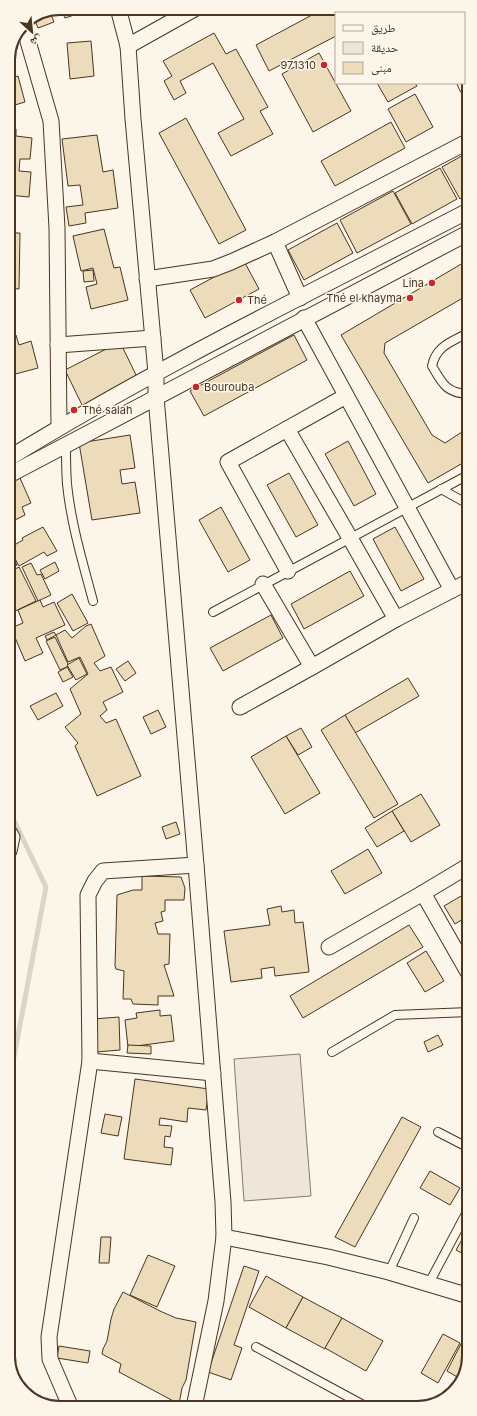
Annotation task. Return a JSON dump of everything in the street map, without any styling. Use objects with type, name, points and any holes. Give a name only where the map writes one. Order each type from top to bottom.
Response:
[{"type":"street","points":[[120,15],[128,46],[132,119],[156,373],[156,397],[223,1202],[224,1237],[216,1301],[195,1401]]},
{"type":"street","points":[[128,46],[183,15]]},
{"type":"street","points":[[25,32],[51,121],[57,228],[59,427]]},
{"type":"street","points":[[147,279],[213,269],[231,262],[275,242],[462,145]]},
{"type":"street","points":[[15,454],[59,427],[156,373],[462,213]]},
{"type":"street","points":[[15,472],[462,235]]},
{"type":"street","points":[[275,242],[300,298]]},
{"type":"street","points":[[304,318],[452,590]]},
{"type":"street","points":[[58,345],[152,338]]},
{"type":"street","points":[[288,571],[228,462],[346,396]]},
{"type":"street","points":[[287,429],[396,619]]},
{"type":"street","points":[[263,584],[312,668]]},
{"type":"street","points":[[240,707],[312,668],[396,619],[462,585]]},
{"type":"street","points":[[68,1401],[50,1359],[49,1337],[90,1061],[88,896],[95,881],[103,871],[196,865]]},
{"type":"street","points":[[330,948],[462,870]]},
{"type":"street","points":[[423,893],[462,950]]},
{"type":"street","points":[[90,1061],[213,1073]]},
{"type":"street","points":[[224,1237],[328,1257],[389,1272],[462,1294]]},
{"type":"lane","points":[[462,336],[441,347],[434,357],[432,366],[444,387],[458,394],[462,394]]},
{"type":"lane","points":[[66,444],[67,484],[73,523],[93,601]]},
{"type":"lane","points":[[213,612],[462,478]]},
{"type":"lane","points":[[441,489],[462,501]]},
{"type":"lane","points":[[332,1052],[395,1015],[462,1012]]},
{"type":"lane","points":[[438,1132],[462,1144]]},
{"type":"lane","points":[[389,1272],[414,1218]]},
{"type":"lane","points":[[428,1285],[462,1221]]},
{"type":"lane","points":[[256,1347],[356,1401]]},
{"type":"green space","points":[[300,1054],[311,1196],[244,1201],[234,1059]]},
{"type":"building","points":[[64,15],[74,15],[65,18]]},
{"type":"building","points":[[312,15],[335,15],[335,37],[269,71],[256,45]]},
{"type":"building","points":[[52,16],[54,22],[38,28],[36,22],[43,18]]},
{"type":"building","points":[[214,33],[226,54],[236,49],[268,107],[260,111],[273,134],[231,156],[218,133],[244,119],[213,63],[180,81],[186,93],[174,100],[164,81],[172,76],[163,61]]},
{"type":"building","points":[[91,41],[94,76],[70,79],[67,43]]},
{"type":"building","points":[[319,53],[351,111],[313,132],[282,74]]},
{"type":"building","points":[[18,76],[25,102],[15,105],[15,77]]},
{"type":"building","points":[[378,84],[416,84],[417,86],[388,102]]},
{"type":"building","points":[[415,94],[433,127],[406,142],[388,109]]},
{"type":"building","points":[[186,118],[246,230],[219,244],[159,133]]},
{"type":"building","points":[[391,122],[405,148],[335,186],[321,161]]},
{"type":"building","points":[[15,129],[16,136],[32,138],[30,159],[20,159],[19,171],[31,172],[29,197],[15,196]]},
{"type":"building","points":[[97,135],[103,172],[113,170],[118,208],[85,213],[86,223],[69,226],[66,207],[83,205],[80,185],[68,186],[62,139]]},
{"type":"building","points":[[462,156],[462,198],[460,199],[442,167]]},
{"type":"building","points":[[440,168],[457,199],[412,224],[395,193]]},
{"type":"building","points":[[393,191],[411,224],[357,253],[340,220]]},
{"type":"building","points":[[337,223],[353,253],[304,280],[288,250]]},
{"type":"building","points":[[104,229],[114,268],[120,267],[128,300],[91,309],[86,287],[97,284],[93,268],[81,271],[73,236]]},
{"type":"building","points":[[15,233],[20,233],[19,289],[15,289]]},
{"type":"building","points":[[244,261],[259,289],[205,318],[190,290]]},
{"type":"building","points":[[462,264],[462,298],[385,343],[384,353],[432,435],[445,443],[462,432],[462,463],[428,483],[341,335]]},
{"type":"building","points":[[93,270],[94,281],[84,282],[83,271]]},
{"type":"building","points":[[15,335],[19,345],[31,341],[38,368],[15,374]]},
{"type":"building","points":[[294,335],[307,360],[204,416],[190,391]]},
{"type":"building","points":[[120,342],[138,379],[83,407],[65,370]]},
{"type":"building","points":[[130,435],[135,468],[120,470],[122,484],[135,482],[140,513],[92,520],[79,443]]},
{"type":"building","points":[[348,441],[376,494],[354,506],[325,454]]},
{"type":"building","points":[[289,473],[318,525],[296,537],[267,485]]},
{"type":"building","points":[[20,478],[31,503],[22,507],[25,515],[15,520],[15,480]]},
{"type":"building","points":[[221,507],[250,560],[228,572],[199,520]]},
{"type":"building","points":[[43,527],[57,551],[47,556],[44,552],[19,566],[15,559],[15,545],[23,540],[22,538]]},
{"type":"building","points":[[395,527],[424,579],[401,591],[373,539]]},
{"type":"building","points":[[55,562],[59,571],[45,579],[40,570]]},
{"type":"building","points":[[31,563],[37,575],[41,574],[51,595],[38,601],[22,567]]},
{"type":"building","points":[[19,567],[36,601],[15,611],[15,569]]},
{"type":"building","points":[[350,571],[364,596],[304,629],[291,604]]},
{"type":"building","points":[[72,594],[88,623],[73,631],[57,603]]},
{"type":"building","points":[[40,600],[43,607],[54,602],[65,625],[36,638],[43,653],[25,661],[15,637],[15,626],[23,623],[18,610]]},
{"type":"building","points":[[271,615],[283,638],[223,671],[210,648]]},
{"type":"building","points":[[91,624],[105,656],[94,663],[100,671],[111,667],[123,692],[103,702],[107,710],[100,716],[106,723],[116,719],[141,776],[97,796],[75,746],[78,743],[65,727],[81,714],[70,689],[88,674],[80,657],[68,662],[56,635],[65,630],[72,638],[86,626]]},
{"type":"building","points":[[54,632],[56,635],[47,640],[45,636]]},
{"type":"building","points":[[55,637],[69,666],[60,670],[46,641]]},
{"type":"building","points":[[79,658],[87,674],[76,680],[67,665]]},
{"type":"building","points":[[128,661],[136,673],[125,681],[116,669]]},
{"type":"building","points":[[67,667],[73,677],[63,682],[58,672]]},
{"type":"building","points":[[408,678],[419,696],[355,733],[345,715]]},
{"type":"building","points":[[56,693],[63,706],[38,720],[30,706]]},
{"type":"building","points":[[158,710],[166,727],[151,734],[143,717]]},
{"type":"building","points":[[345,715],[398,804],[374,818],[321,730]]},
{"type":"building","points":[[301,728],[312,747],[298,755],[286,736]]},
{"type":"building","points":[[286,736],[320,793],[285,814],[251,757]]},
{"type":"building","points":[[421,794],[440,825],[411,842],[392,811]]},
{"type":"building","points":[[392,811],[404,831],[377,847],[365,828]]},
{"type":"building","points":[[176,822],[180,834],[166,839],[162,827]]},
{"type":"building","points":[[368,849],[382,873],[345,894],[331,871]]},
{"type":"building","points":[[142,876],[181,877],[185,888],[184,900],[165,900],[165,911],[161,912],[163,921],[155,923],[158,934],[170,934],[169,964],[164,965],[174,996],[158,996],[158,1005],[133,1004],[131,999],[123,999],[124,971],[116,969],[115,966],[117,895],[133,890],[142,890]]},
{"type":"building","points":[[462,896],[462,920],[455,924],[444,906]]},
{"type":"building","points":[[281,906],[282,912],[294,910],[295,923],[303,922],[309,972],[275,976],[274,967],[261,969],[262,978],[231,982],[224,931],[270,925],[267,909]]},
{"type":"building","points":[[409,925],[423,947],[303,1018],[290,996]]},
{"type":"building","points":[[426,951],[444,981],[425,992],[407,963]]},
{"type":"building","points":[[160,1010],[160,1016],[171,1015],[174,1041],[128,1047],[125,1020],[137,1018],[136,1013]]},
{"type":"building","points":[[119,1017],[120,1050],[96,1052],[93,1019]]},
{"type":"building","points":[[438,1035],[443,1045],[428,1052],[424,1042]]},
{"type":"building","points":[[128,1045],[151,1046],[151,1054],[127,1053]]},
{"type":"building","points":[[135,1079],[209,1089],[206,1110],[188,1108],[187,1122],[160,1118],[159,1125],[172,1126],[170,1137],[165,1136],[164,1147],[173,1148],[171,1165],[124,1159]]},
{"type":"building","points":[[105,1114],[122,1117],[118,1136],[101,1133]]},
{"type":"building","points":[[402,1117],[421,1127],[355,1247],[335,1237]]},
{"type":"building","points":[[430,1171],[460,1188],[450,1205],[420,1188]]},
{"type":"building","points":[[101,1237],[111,1237],[109,1263],[99,1263]]},
{"type":"building","points":[[462,1239],[462,1253],[456,1250]]},
{"type":"building","points":[[148,1255],[175,1266],[157,1307],[130,1295]]},
{"type":"building","points":[[244,1266],[259,1271],[234,1345],[242,1348],[231,1380],[208,1372]]},
{"type":"building","points":[[266,1276],[303,1297],[286,1328],[249,1307]]},
{"type":"building","points":[[123,1292],[176,1318],[196,1322],[186,1380],[182,1388],[180,1401],[173,1401],[119,1372],[121,1364],[102,1354],[107,1341],[114,1309]]},
{"type":"building","points":[[303,1297],[342,1318],[325,1349],[286,1328]]},
{"type":"building","points":[[342,1318],[383,1341],[366,1371],[325,1348]]},
{"type":"building","points":[[443,1334],[460,1343],[438,1383],[421,1373]]},
{"type":"building","points":[[462,1342],[460,1371],[457,1377],[447,1371]]},
{"type":"building","points":[[59,1346],[90,1351],[88,1363],[57,1358]]},
{"type":"waterway","points":[[15,822],[46,887],[15,1051]]},
{"type":"place","name":"971310","points":[[324,65]]},
{"type":"place","name":"Lina","points":[[432,283]]},
{"type":"place","name":"Thé el khayma","points":[[410,298]]},
{"type":"place","name":"Thé","points":[[239,300]]},
{"type":"place","name":"Bourouba","points":[[196,387]]},
{"type":"place","name":"Thé salah","points":[[74,410]]}]
